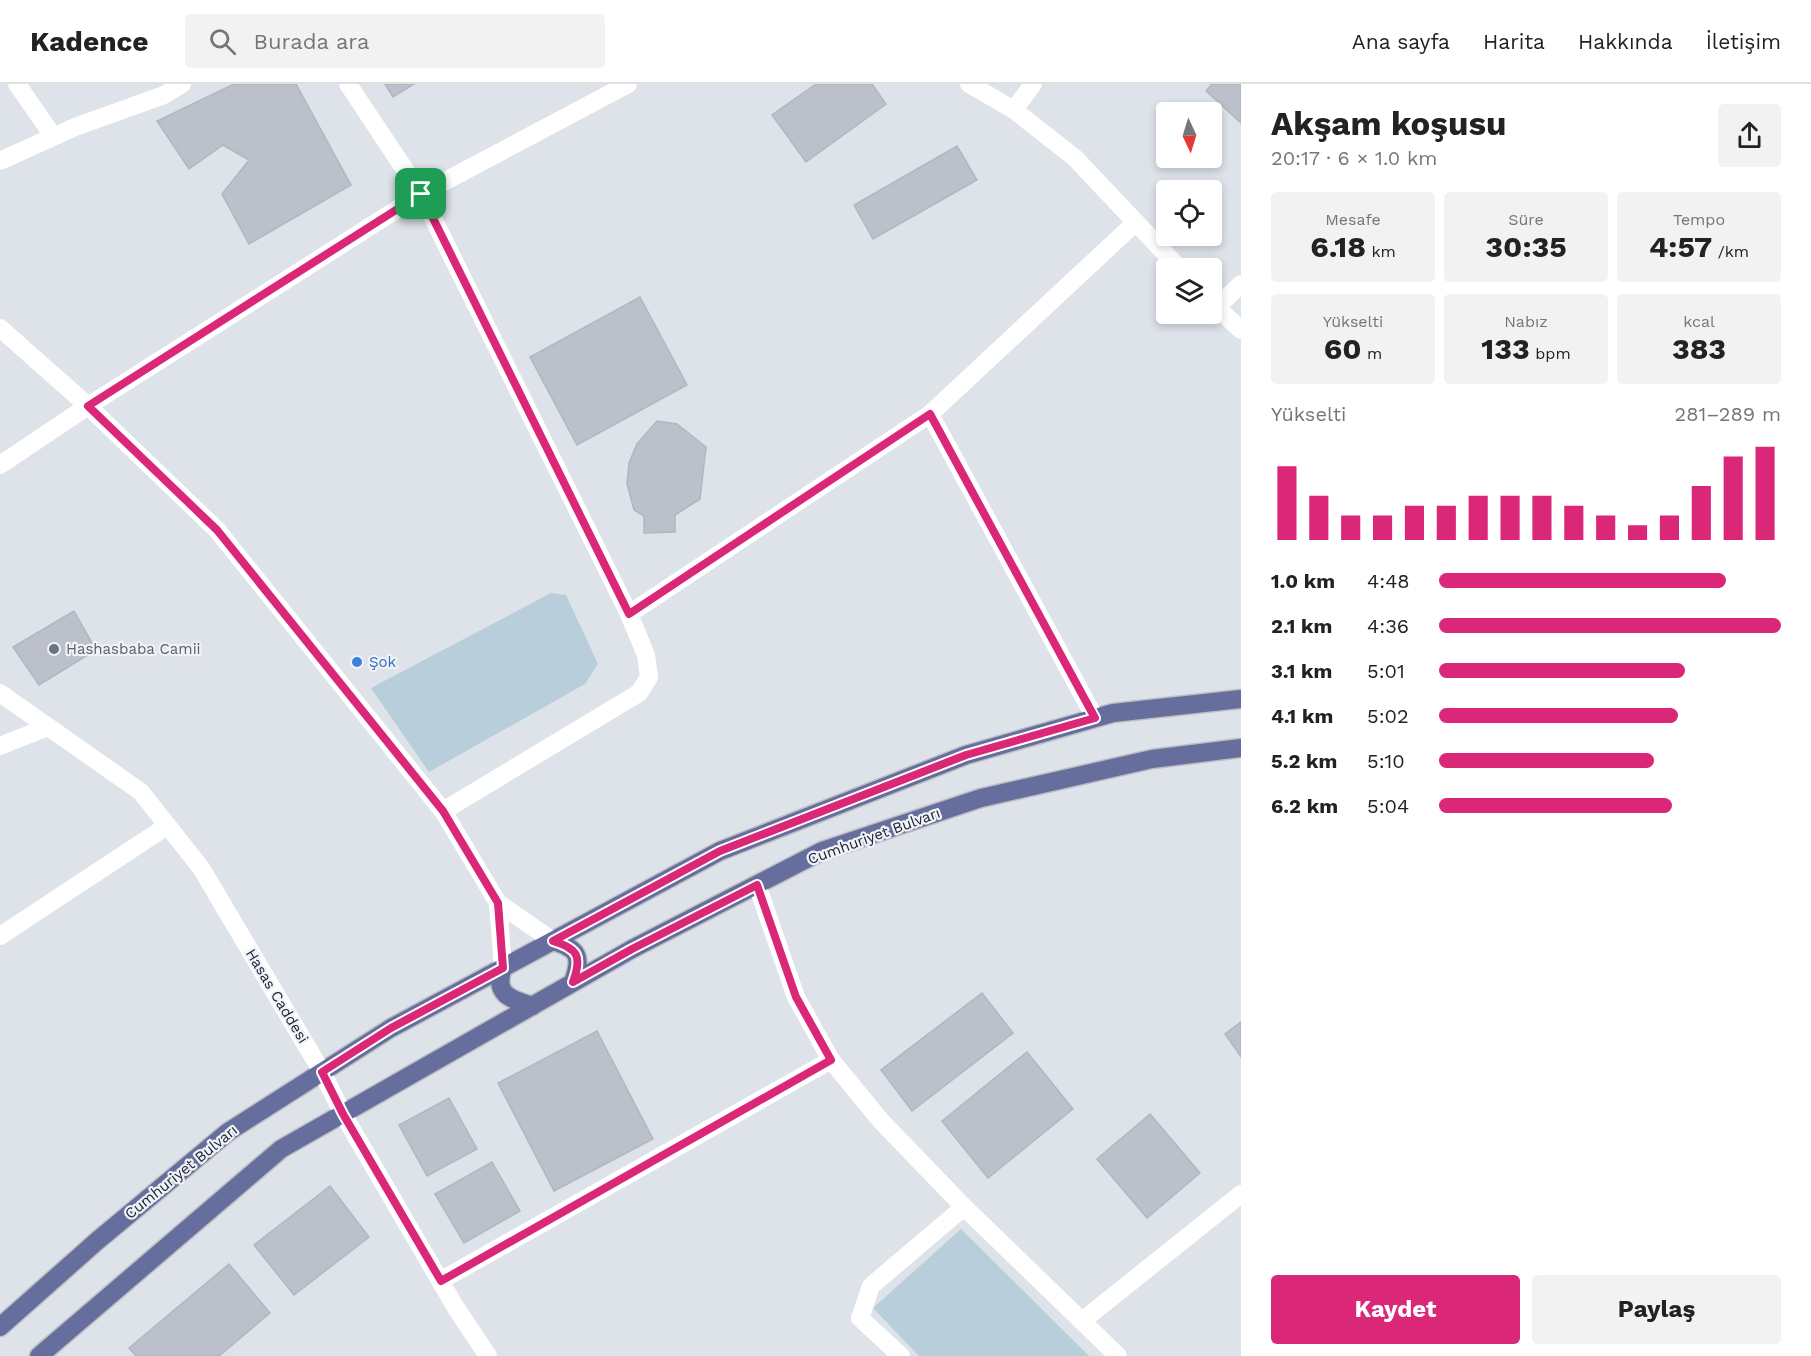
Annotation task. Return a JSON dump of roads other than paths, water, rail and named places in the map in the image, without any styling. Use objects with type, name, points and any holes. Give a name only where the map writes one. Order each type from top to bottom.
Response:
[{"type":"main road","name":"Cumhuriyet Bulvarı","points":[[0,1327],[228,1132],[391,1028],[720,851],[966,755],[1113,713],[1241,699]]},
{"type":"main road","name":"Cumhuriyet Bulvarı","points":[[39,1356],[281,1149],[632,949],[822,851],[981,798],[1152,759],[1241,748]]},
{"type":"main road","points":[[553,941],[571,947],[577,956],[579,968],[573,982]]},
{"type":"main road","points":[[503,968],[499,978],[501,988],[509,998],[532,1006]]},
{"type":"street","points":[[17,84],[54,136]]},
{"type":"street","points":[[0,161],[54,136],[164,95],[182,84]]},
{"type":"street","points":[[348,84],[421,194],[629,614],[646,655],[649,677],[639,693],[443,811]]},
{"type":"street","points":[[0,465],[88,406],[421,194],[628,84]]},
{"type":"street","points":[[969,84],[1014,110],[1075,158],[1170,258]]},
{"type":"street","points":[[1014,110],[1033,84]]},
{"type":"street","points":[[629,614],[930,414],[1136,222]]},
{"type":"street","points":[[1222,299],[1241,284]]},
{"type":"street","points":[[1222,312],[1241,330]]},
{"type":"street","points":[[0,328],[88,406],[217,530],[443,811],[498,903],[553,941]]},
{"type":"street","points":[[930,414],[1095,718]]},
{"type":"street","name":"Hasas Caddesi","points":[[0,693],[141,792],[201,868],[322,1072],[343,1114],[481,1353]]},
{"type":"street","points":[[0,746],[48,727]]},
{"type":"street","points":[[0,936],[167,826]]},
{"type":"street","points":[[757,885],[796,997],[831,1060],[881,1121],[964,1207],[1118,1356]]},
{"type":"street","points":[[498,903],[503,968]]},
{"type":"street","points":[[441,1281],[831,1060]]},
{"type":"street","points":[[1082,1321],[1241,1194]]},
{"type":"street","points":[[901,1356],[860,1318],[871,1286],[964,1207]]},
{"type":"place","name":"Hashasbaba Camii","points":[[54,649]]},
{"type":"place","name":"Şok","points":[[357,662]]}]
